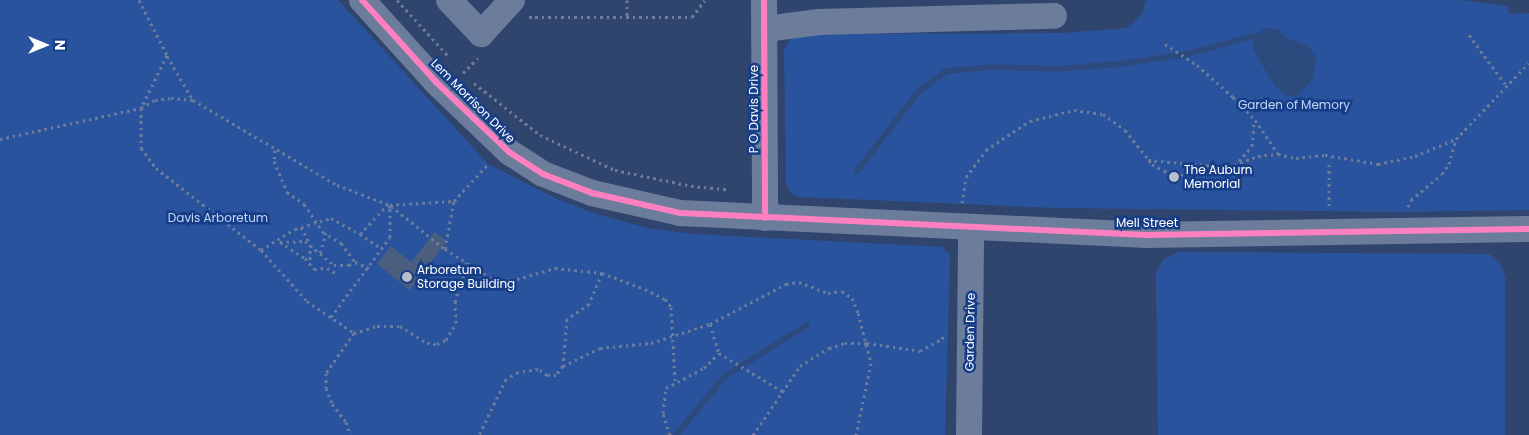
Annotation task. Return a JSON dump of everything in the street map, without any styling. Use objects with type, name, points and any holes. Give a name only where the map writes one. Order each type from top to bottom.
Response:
[{"type":"street","name":"Lem Morrison Drive","points":[[362,0],[478,124],[509,152],[543,174],[592,193],[680,213],[765,218]]},
{"type":"street","points":[[449,0],[481,34],[516,8]]},
{"type":"street","name":"P O Davis Drive","points":[[764,0],[765,218]]},
{"type":"street","points":[[764,30],[820,11],[1054,16]]},
{"type":"street","name":"Mell Street","points":[[765,218],[971,230],[1146,235],[1529,229]]},
{"type":"street","name":"Garden Drive","points":[[969,435],[971,230]]},
{"type":"path","points":[[139,0],[193,100],[337,185],[390,206],[445,249],[467,261],[494,280],[517,279],[556,268],[602,272],[665,299],[673,314],[671,338],[675,381]]},
{"type":"path","points":[[397,0],[450,58]]},
{"type":"path","points":[[628,0],[628,17]]},
{"type":"path","points":[[516,8],[628,17],[692,17],[705,0]]},
{"type":"path","points":[[1469,35],[1506,85]]},
{"type":"path","points":[[1165,44],[1197,65],[1254,120],[1278,154]]},
{"type":"path","points":[[167,55],[141,108],[141,148],[156,168],[261,250],[306,301],[354,333]]},
{"type":"path","points":[[1147,160],[1206,163],[1228,167],[1258,156],[1278,154],[1296,158],[1338,155],[1378,164],[1415,156],[1456,139],[1529,63]]},
{"type":"path","points":[[456,66],[518,120],[559,146],[615,170],[691,186],[729,189]]},
{"type":"path","points":[[0,139],[141,108],[155,100],[193,100]]},
{"type":"path","points":[[962,205],[966,177],[974,162],[986,150],[1036,118],[1074,110],[1103,114],[1125,130],[1147,160],[1164,171],[1180,175],[1206,163]]},
{"type":"path","points":[[1238,162],[1252,146],[1254,120]]},
{"type":"path","points":[[1406,212],[1411,200],[1442,174],[1449,164],[1456,139]]},
{"type":"path","points":[[275,150],[274,161],[287,192],[304,204],[326,233],[341,243],[355,262],[369,268]]},
{"type":"path","points":[[445,249],[454,201],[488,164]]},
{"type":"path","points":[[1329,164],[1329,213]]},
{"type":"path","points":[[360,234],[382,210],[390,206],[454,201]]},
{"type":"path","points":[[331,318],[390,237],[390,206]]},
{"type":"path","points":[[261,250],[279,242],[302,227],[331,218],[382,249]]},
{"type":"path","points":[[302,227],[310,244],[334,265],[349,265],[355,262]]},
{"type":"path","points":[[320,253],[326,233]]},
{"type":"path","points":[[279,242],[310,244]]},
{"type":"path","points":[[279,242],[305,258],[310,266],[338,274]]},
{"type":"path","points":[[310,244],[310,266]]},
{"type":"path","points":[[350,435],[346,422],[332,404],[326,388],[326,373],[354,333],[377,326],[400,326],[427,344],[437,344],[446,340],[456,323],[455,302],[467,261]]},
{"type":"path","points":[[563,366],[567,319],[589,304],[602,272]]},
{"type":"path","points":[[479,435],[506,379],[518,372],[538,369],[547,375],[556,375],[563,366],[600,348],[671,338],[710,324],[761,295],[786,284],[799,282],[828,293],[842,291],[852,298],[867,343],[871,363],[856,435]]},
{"type":"path","points":[[710,324],[719,353],[782,391]]},
{"type":"path","points":[[753,435],[800,366],[829,348],[846,343],[867,343],[920,351],[942,339],[946,330]]},
{"type":"path","points":[[669,434],[663,395],[666,388],[675,381],[704,368],[719,353]]},
{"type":"green space","name":"Davis Arboretum","points":[[0,0],[338,0],[488,164],[555,198],[596,214],[648,228],[693,234],[943,247],[950,256],[945,435],[0,435]]},
{"type":"green space","name":"Garden of Memory","points":[[1146,0],[1461,0],[1507,6],[1509,14],[1529,13],[1529,210],[1400,212],[1058,208],[799,197],[791,193],[786,184],[784,49],[791,39],[803,34],[1062,33],[1127,28],[1142,14]]},
{"type":"green space","points":[[1178,252],[1489,254],[1500,263],[1505,277],[1505,435],[1158,435],[1156,273],[1163,260]]},
{"type":"shaded area","points":[[1265,28],[1277,29],[1287,38],[1308,46],[1316,57],[1313,79],[1296,97],[1286,96],[1275,86],[1253,50],[1254,36]]},
{"type":"building","name":"Arboretum Storage Building","points":[[435,232],[447,241],[410,290],[377,264],[391,246],[411,262]]},
{"type":"waterway","points":[[857,171],[919,91],[947,71],[993,67],[1059,69],[1119,64],[1187,54],[1254,36]]},
{"type":"waterway","points":[[676,435],[725,376],[807,325]]},
{"type":"cycle path","points":[[362,0],[436,82],[509,152],[543,174],[592,193],[680,213],[1146,235],[1529,229]]},
{"type":"cycle path","points":[[764,0],[765,218]]},
{"type":"place","name":"The Auburn Memorial","points":[[1174,177]]},
{"type":"place","name":"Arboretum Storage Building","points":[[407,277]]}]
